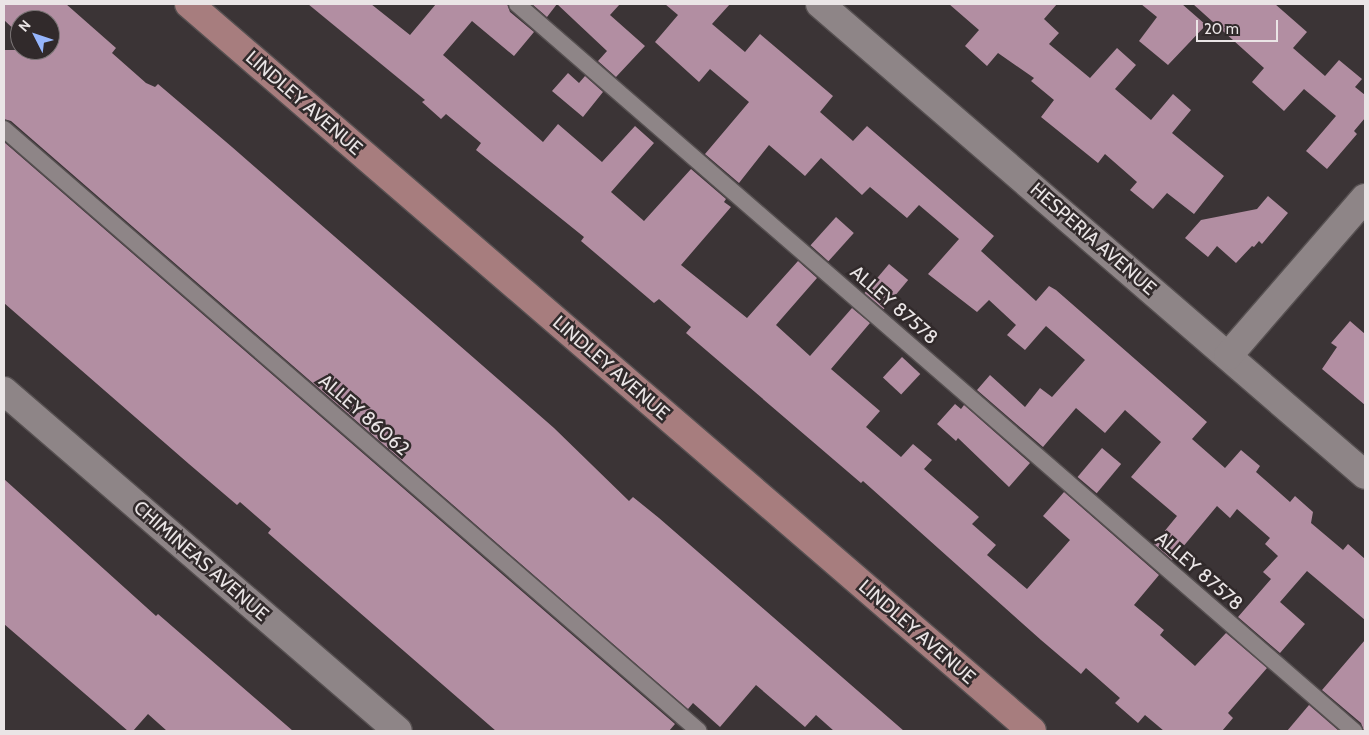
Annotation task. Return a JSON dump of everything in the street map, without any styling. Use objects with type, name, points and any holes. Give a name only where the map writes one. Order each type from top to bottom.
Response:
[{"type":"main road","name":"LINDLEY AVENUE","points":[[188,4],[1032,731]]},
{"type":"street","name":"HESPERIA AVENUE","points":[[820,4],[1365,476]]},
{"type":"street","points":[[1228,356],[1365,198]]},
{"type":"street","name":"CHIMINEAS AVENUE","points":[[4,391],[398,731]]},
{"type":"lane","name":"ALLEY 87578","points":[[517,4],[1354,731]]},
{"type":"lane","name":"ALLEY 86062","points":[[4,129],[699,731]]},
{"type":"building","points":[[4,4],[66,4],[116,48],[112,53],[146,83],[155,87],[158,84],[232,147],[554,428],[629,501],[633,497],[659,518],[904,731],[834,731],[816,715],[805,727],[756,685],[720,727],[693,703],[688,709],[11,121],[4,119],[4,50],[10,50],[10,60],[60,60],[60,10],[10,10],[10,26],[4,20]]},
{"type":"building","points":[[308,4],[371,4],[410,35],[436,4],[507,4],[510,12],[534,32],[514,56],[472,21],[443,55],[543,142],[558,124],[602,162],[635,126],[654,143],[611,192],[644,221],[691,169],[726,199],[724,202],[731,207],[681,265],[747,318],[798,261],[817,278],[776,325],[810,356],[852,308],[870,323],[831,369],[880,411],[866,427],[901,457],[913,444],[932,460],[924,469],[979,517],[972,524],[996,545],[987,555],[1027,589],[1070,540],[1043,516],[1064,492],[1159,575],[1134,605],[1164,630],[1160,635],[1195,666],[1226,633],[1267,668],[1228,713],[1233,718],[1222,731],[1164,731],[1145,715],[1138,723],[1115,703],[1120,698],[1086,668],[1081,674],[863,481],[861,483],[686,333],[691,327],[659,299],[654,303],[581,241],[584,237],[476,150],[481,143],[446,114],[441,119],[422,102],[425,100]]},
{"type":"building","points":[[532,4],[557,4],[547,17]]},
{"type":"building","points":[[557,4],[620,4],[610,15],[645,46],[616,77],[598,61],[607,51]]},
{"type":"building","points":[[665,4],[730,4],[712,24],[745,52],[760,34],[833,96],[820,112],[853,141],[867,126],[994,236],[981,251],[1036,301],[1049,286],[1056,290],[1207,422],[1192,439],[1225,468],[1241,450],[1260,466],[1256,472],[1290,502],[1295,496],[1313,512],[1311,523],[1343,550],[1348,544],[1365,559],[1365,620],[1307,571],[1280,602],[1305,624],[1280,653],[1238,617],[1271,579],[1263,572],[1278,556],[1265,544],[1270,538],[1237,509],[1230,518],[1217,506],[1172,560],[1154,544],[1177,516],[1131,477],[1161,442],[1125,410],[1105,433],[1076,408],[1043,447],[977,390],[990,375],[1025,407],[1040,388],[1052,397],[1085,360],[1046,326],[1025,350],[1007,335],[1016,325],[989,300],[977,312],[928,274],[959,239],[919,205],[907,218],[870,187],[862,195],[821,158],[805,176],[769,145],[739,183],[705,154],[749,102],[710,69],[699,82],[655,42],[678,15]]},
{"type":"building","points":[[949,4],[1057,4],[1044,19],[1059,33],[1049,44],[1090,78],[1117,48],[1136,65],[1115,89],[1151,120],[1173,94],[1191,110],[1172,133],[1224,176],[1194,214],[1167,193],[1153,209],[1130,190],[1137,182],[1105,154],[1098,163],[1041,117],[1054,100],[1031,81],[1034,78],[998,53],[987,66],[965,46],[979,30]]},
{"type":"building","points":[[1141,4],[1182,4],[1206,25],[1168,65],[1139,41],[1157,17]]},
{"type":"building","points":[[1193,4],[1275,4],[1307,32],[1293,48],[1325,76],[1339,60],[1362,79],[1355,87],[1365,95],[1365,118],[1354,131],[1357,134],[1327,169],[1306,151],[1336,116],[1304,89],[1284,111],[1252,82],[1264,68]]},
{"type":"building","points":[[568,73],[579,83],[585,76],[603,92],[583,117],[552,91]]},
{"type":"building","points":[[4,142],[675,724],[669,731],[496,731],[268,533],[271,529],[240,502],[237,505],[4,303]]},
{"type":"building","points":[[1268,196],[1288,213],[1262,244],[1259,241],[1254,247],[1252,246],[1236,263],[1217,246],[1208,257],[1185,238],[1201,220],[1257,209]]},
{"type":"building","points":[[836,217],[854,233],[828,261],[811,245]]},
{"type":"building","points":[[889,264],[908,280],[884,309],[865,293]]},
{"type":"building","points":[[1350,321],[1365,334],[1365,405],[1322,369],[1337,347],[1331,343]]},
{"type":"building","points":[[902,357],[920,374],[901,395],[883,377]]},
{"type":"building","points":[[955,404],[961,409],[964,405],[1030,463],[1009,487],[958,438],[956,441],[937,424]]},
{"type":"building","points":[[1102,448],[1121,464],[1097,493],[1078,477]]},
{"type":"building","points":[[4,479],[156,616],[158,614],[293,731],[167,731],[148,714],[133,731],[128,731],[4,624]]},
{"type":"building","points":[[1365,640],[1364,731],[1361,723],[1322,690]]},
{"type":"building","points":[[1309,705],[1339,731],[1287,731]]}]
